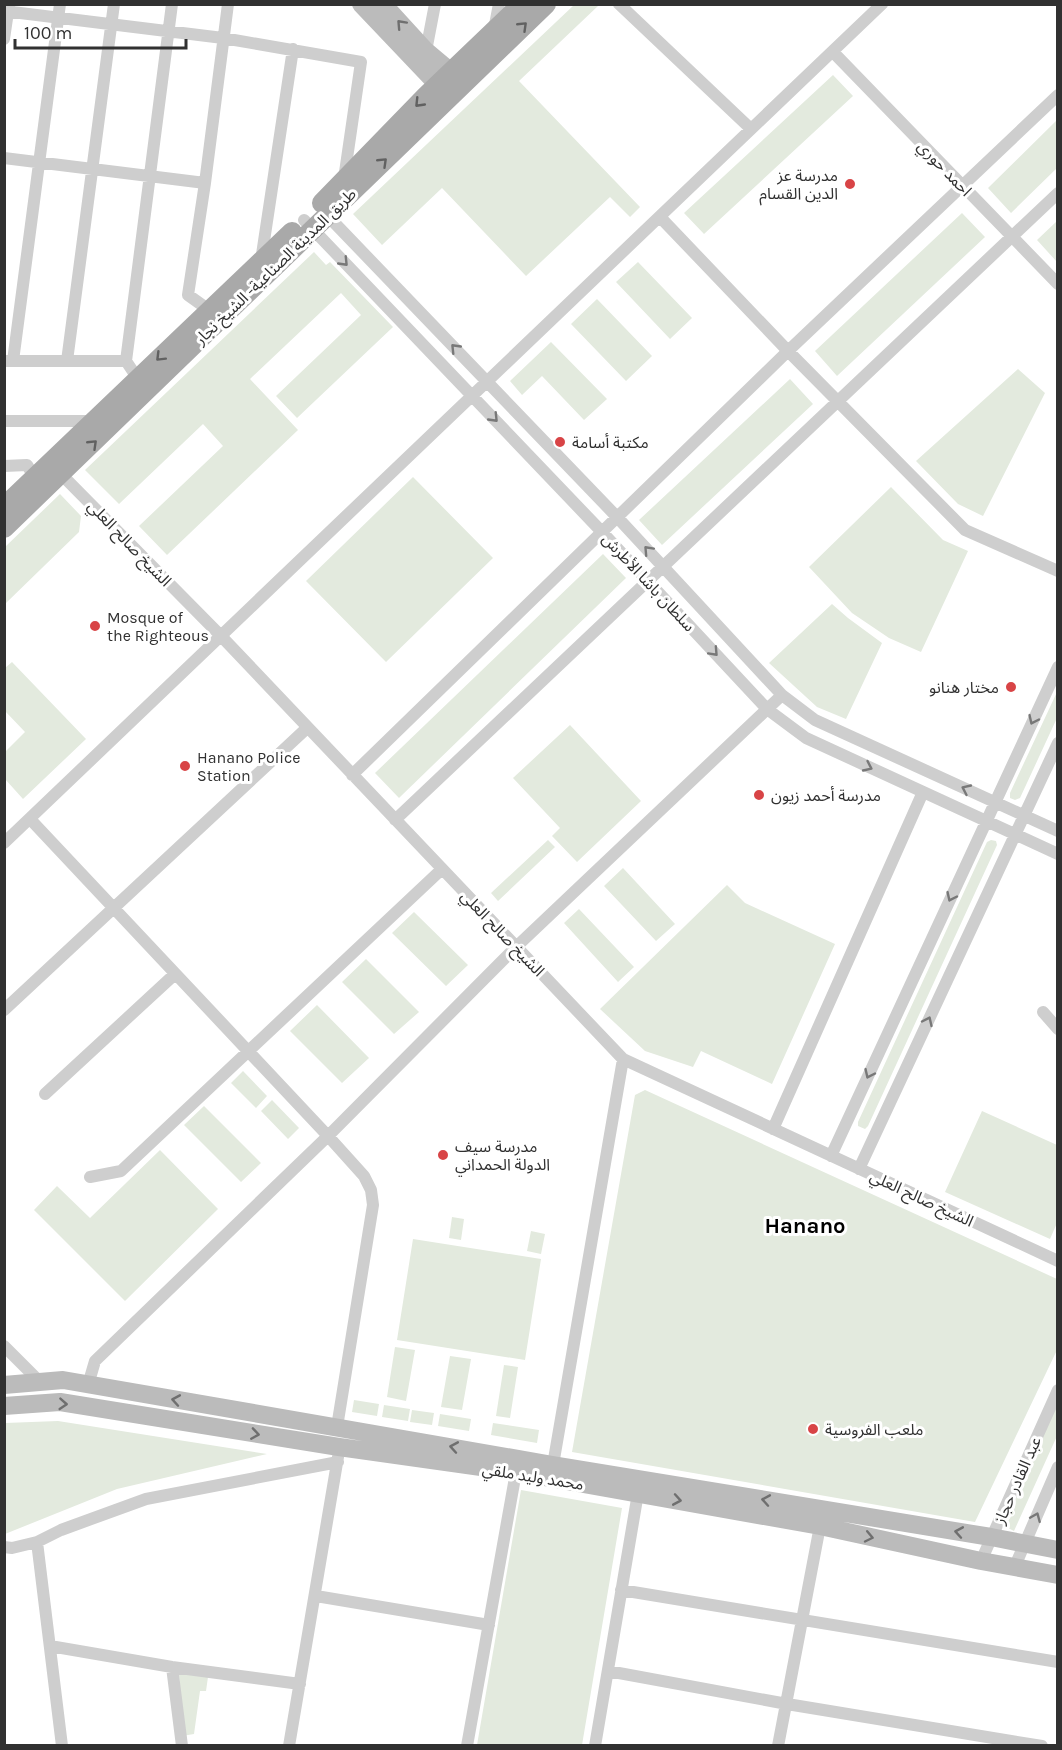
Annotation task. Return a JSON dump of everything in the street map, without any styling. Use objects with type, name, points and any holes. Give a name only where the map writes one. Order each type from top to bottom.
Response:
[{"type":"main road","points":[[4,507],[35,478],[56,468],[95,421],[208,310],[261,261],[316,218],[343,181],[444,78],[522,4]]},
{"type":"main road","name":"طريق المدينة الصناعية- الشيخ نجار","points":[[4,528],[56,468],[316,218],[546,4]]},
{"type":"street","points":[[60,4],[9,361],[126,361]]},
{"type":"street","points":[[67,361],[114,4]]},
{"type":"street","points":[[138,379],[126,361],[172,4]]},
{"type":"street","points":[[208,310],[188,295],[228,4]]},
{"type":"street","points":[[360,4],[444,78]]},
{"type":"street","points":[[383,4],[426,51],[444,78]]},
{"type":"street","points":[[426,51],[435,4]]},
{"type":"street","points":[[494,31],[499,4]]},
{"type":"street","points":[[619,4],[752,129]]},
{"type":"street","points":[[4,843],[882,4]]},
{"type":"street","points":[[4,39],[7,9],[58,18],[223,38],[361,62],[343,181]]},
{"type":"street","points":[[261,261],[294,49]]},
{"type":"street","name":"احمد حوري","points":[[833,52],[1058,284]]},
{"type":"street","points":[[352,775],[788,351],[1058,94]]},
{"type":"street","points":[[4,158],[205,183]]},
{"type":"street","points":[[395,820],[1058,193]]},
{"type":"street","points":[[660,216],[788,351],[965,530],[1058,571]]},
{"type":"street","name":"سلطان باشا الأطرش","points":[[316,218],[487,382],[617,517],[782,695],[815,720],[1058,831]]},
{"type":"street","name":"سلطان باشا الأطرش","points":[[316,218],[472,396],[767,709],[806,738],[1058,854]]},
{"type":"street","points":[[4,421],[95,421]]},
{"type":"street","points":[[4,466],[27,465],[35,478]]},
{"type":"street","name":"الشيخ صالح العلي","points":[[56,468],[221,636],[623,1059],[1058,1261]]},
{"type":"street","points":[[831,1156],[1058,667]]},
{"type":"street","points":[[88,1385],[95,1361],[328,1136],[516,947],[782,695]]},
{"type":"street","points":[[4,1010],[307,728]]},
{"type":"street","points":[[859,1169],[1058,743]]},
{"type":"street","points":[[773,1129],[923,792]]},
{"type":"street","points":[[30,819],[364,1176],[371,1190],[373,1205],[338,1427]]},
{"type":"street","points":[[90,1177],[121,1171],[442,869]]},
{"type":"street","points":[[45,1094],[175,974]]},
{"type":"street","points":[[1043,1012],[1058,1029]]},
{"type":"street","points":[[553,1465],[623,1059]]},
{"type":"street","points":[[4,1346],[39,1381]]},
{"type":"street","name":"محمد وليد ملقي","points":[[4,1385],[63,1380],[1058,1550]]},
{"type":"street","name":"عبد القادر حجاز","points":[[981,1561],[1058,1390]]},
{"type":"street","name":"محمد وليد ملقي","points":[[4,1406],[60,1402],[338,1455],[516,1472],[820,1526],[981,1561],[1058,1575]]},
{"type":"street","points":[[4,1547],[12,1548],[37,1542],[61,1530],[146,1499],[338,1455],[290,1746]]},
{"type":"street","name":"عبد القادر حجاز","points":[[1015,1566],[1058,1467]]},
{"type":"street","points":[[467,1746],[516,1472]]},
{"type":"street","points":[[595,1746],[638,1493]]},
{"type":"street","points":[[778,1746],[820,1526]]},
{"type":"street","points":[[37,1542],[63,1746]]},
{"type":"street","points":[[621,1590],[1058,1662]]},
{"type":"street","points":[[316,1596],[489,1625]]},
{"type":"street","points":[[50,1647],[172,1667],[300,1684]]},
{"type":"street","points":[[172,1667],[182,1746]]},
{"type":"street","points":[[608,1671],[787,1704],[1042,1746]]},
{"type":"shaded area","points":[[574,5],[598,6],[519,81],[640,207],[630,217],[610,197],[526,276],[442,188],[382,245],[353,214]]},
{"type":"shaded area","points":[[833,75],[853,96],[704,234],[684,213]]},
{"type":"shaded area","points":[[1057,120],[1057,168],[1011,213],[988,188]]},
{"type":"shaded area","points":[[962,213],[985,237],[837,376],[815,351]]},
{"type":"shaded area","points":[[1057,221],[1057,262],[1037,240]]},
{"type":"shaded area","points":[[314,252],[326,265],[330,262],[393,327],[297,418],[276,396],[361,315],[341,293],[250,379],[298,430],[167,555],[139,526],[223,446],[203,424],[119,504],[85,470]]},
{"type":"shaded area","points":[[638,262],[692,318],[670,339],[616,282]]},
{"type":"shaded area","points":[[597,299],[652,356],[626,381],[571,324]]},
{"type":"shaded area","points":[[551,342],[607,399],[584,420],[542,376],[522,395],[510,381]]},
{"type":"shaded area","points":[[1018,369],[1045,393],[983,516],[958,504],[916,461]]},
{"type":"shaded area","points":[[790,379],[813,404],[662,545],[639,520]]},
{"type":"shaded area","points":[[413,477],[493,558],[386,662],[306,581]]},
{"type":"shaded area","points":[[891,487],[943,540],[968,551],[921,652],[889,638],[852,613],[809,567]]},
{"type":"shaded area","points":[[60,494],[81,516],[79,532],[5,604],[5,547]]},
{"type":"shaded area","points":[[603,554],[626,578],[399,798],[375,773]]},
{"type":"shaded area","points":[[832,604],[882,643],[846,719],[817,707],[769,663]]},
{"type":"shaded area","points":[[12,662],[86,739],[23,799],[5,779],[5,752],[25,732],[5,711],[5,668]]},
{"type":"shaded area","points":[[1057,692],[1057,718],[1020,798],[1015,800],[1010,798],[1010,793]]},
{"type":"shaded area","points":[[570,725],[641,801],[577,862],[552,836],[560,828],[513,778]]},
{"type":"shaded area","points":[[548,840],[555,847],[498,901],[491,893]]},
{"type":"shaded area","points":[[996,841],[997,845],[868,1126],[865,1129],[858,1126],[987,842]]},
{"type":"shaded area","points":[[623,868],[675,924],[656,941],[604,886]]},
{"type":"shaded area","points":[[727,885],[745,903],[835,944],[772,1084],[701,1051],[693,1067],[645,1051],[600,1009]]},
{"type":"shaded area","points":[[579,909],[634,967],[618,982],[564,923]]},
{"type":"shaded area","points":[[414,912],[468,965],[446,986],[392,933]]},
{"type":"shaded area","points":[[366,959],[419,1012],[394,1034],[342,982]]},
{"type":"shaded area","points":[[317,1005],[369,1058],[342,1083],[290,1031]]},
{"type":"shaded area","points":[[243,1071],[267,1096],[256,1108],[231,1083]]},
{"type":"shaded area","points":[[645,1090],[1057,1279],[1057,1350],[975,1522],[572,1452],[635,1095]]},
{"type":"shaded area","points":[[272,1100],[299,1128],[288,1139],[261,1111]]},
{"type":"shaded area","points":[[204,1106],[261,1163],[241,1182],[184,1125]]},
{"type":"shaded area","points":[[982,1111],[1057,1145],[1057,1223],[1050,1239],[945,1192]]},
{"type":"shaded area","points":[[160,1150],[218,1209],[125,1301],[34,1210],[57,1186],[90,1218]]},
{"type":"shaded area","points":[[452,1217],[464,1219],[461,1240],[449,1238]]},
{"type":"shaded area","points":[[531,1231],[545,1234],[541,1254],[527,1251]]},
{"type":"shaded area","points":[[413,1239],[541,1259],[525,1360],[397,1340]]},
{"type":"shaded area","points":[[395,1347],[415,1350],[406,1401],[387,1397]]},
{"type":"shaded area","points":[[450,1356],[471,1359],[462,1410],[441,1407]]},
{"type":"shaded area","points":[[504,1365],[518,1367],[510,1418],[496,1416]]},
{"type":"shaded area","points":[[354,1400],[379,1404],[377,1416],[352,1412]]},
{"type":"shaded area","points":[[1057,1404],[1057,1436],[1014,1531],[1002,1525]]},
{"type":"shaded area","points":[[384,1405],[410,1409],[408,1421],[382,1417]]},
{"type":"shaded area","points":[[412,1410],[434,1413],[432,1425],[410,1422]]},
{"type":"shaded area","points":[[440,1414],[471,1419],[469,1431],[438,1426]]},
{"type":"shaded area","points":[[58,1421],[267,1454],[117,1489],[5,1534],[5,1423]]},
{"type":"shaded area","points":[[493,1423],[539,1430],[537,1443],[491,1435]]},
{"type":"shaded area","points":[[521,1490],[622,1508],[582,1745],[477,1745]]},
{"type":"shaded area","points":[[179,1673],[208,1677],[206,1691],[200,1691],[194,1734],[182,1736]]},
{"type":"place","name":"مدرسة عز الدين القسام","points":[[850,184]]},
{"type":"place","name":"مكتبة أسامة","points":[[560,442]]},
{"type":"place","name":"Mosque of the Righteous","points":[[95,626]]},
{"type":"place","name":"مختار هنانو","points":[[1011,687]]},
{"type":"place","name":"Hanano Police Station","points":[[185,766]]},
{"type":"place","name":"مدرسة أحمد زيون","points":[[759,795]]},
{"type":"place","name":"مدرسة سيف الدولة الحمداني","points":[[443,1155]]},
{"type":"place","name":"ملعب الفروسية","points":[[813,1429]]},
{"type":"district","name":"Hanano","points":[[805,1225]]}]
